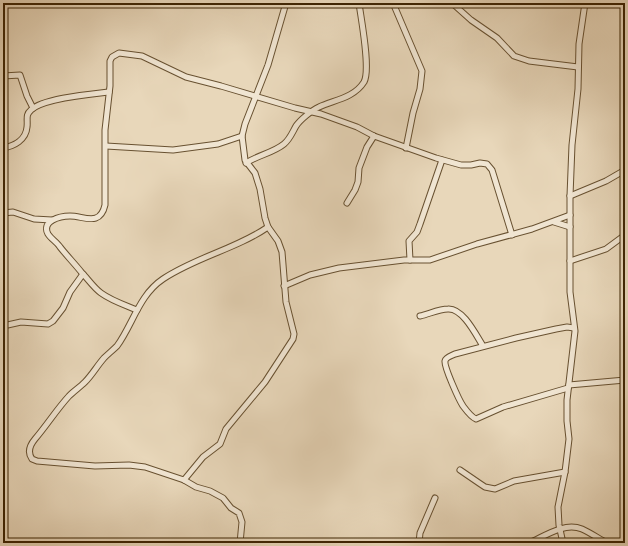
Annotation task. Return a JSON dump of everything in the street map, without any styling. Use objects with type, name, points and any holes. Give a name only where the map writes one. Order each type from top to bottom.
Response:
[{"type":"street","points":[[184,480],[203,457],[220,444],[226,429],[261,387],[290,345],[294,334],[286,302],[282,252],[278,242],[268,227],[257,178],[255,173],[246,163],[242,136],[245,124],[268,65],[286,3]]},
{"type":"street","points":[[246,163],[270,153],[285,144],[296,125],[311,112],[318,107],[343,98],[358,88],[364,81],[366,60],[359,3]]},
{"type":"street","points":[[393,3],[422,71],[420,89],[413,113],[406,148]]},
{"type":"street","points":[[452,3],[471,20],[497,38],[514,56],[529,61],[578,67]]},
{"type":"street","points":[[563,543],[558,507],[565,472],[569,439],[567,420],[568,387],[574,328],[570,292],[570,196],[579,44],[584,3]]},
{"type":"street","points":[[3,213],[13,212],[34,219],[52,220],[69,216],[92,219],[97,217],[102,212],[104,205],[110,61],[116,54],[124,53],[142,56],[186,76],[311,112],[357,127],[374,136],[442,160],[461,165],[480,163],[486,164],[492,170],[512,235]]},
{"type":"street","points":[[3,76],[20,75],[33,108]]},
{"type":"street","points":[[3,148],[18,143],[25,135],[27,126],[26,118],[33,108],[47,102],[109,92]]},
{"type":"street","points":[[106,146],[185,150],[218,144],[242,136]]},
{"type":"street","points":[[347,203],[358,182],[359,168],[366,146],[374,136]]},
{"type":"street","points":[[410,260],[409,241],[417,232],[422,220],[442,160]]},
{"type":"street","points":[[570,196],[606,181],[625,170]]},
{"type":"street","points":[[284,286],[310,275],[339,268],[410,260],[430,260],[478,244],[554,222],[570,215]]},
{"type":"street","points":[[52,220],[47,227],[47,233],[92,286],[112,300],[137,310]]},
{"type":"street","points":[[554,222],[570,227]]},
{"type":"street","points":[[240,543],[242,522],[239,513],[231,508],[223,498],[184,480],[145,467],[129,465],[95,466],[64,464],[48,461],[37,461],[32,459],[30,456],[31,445],[35,439],[69,396],[86,381],[125,335],[137,310],[150,291],[162,280],[194,262],[249,238],[268,227]]},
{"type":"street","points":[[570,261],[606,249],[625,235]]},
{"type":"street","points":[[3,326],[21,322],[48,324],[53,321],[63,308],[70,292],[83,274]]},
{"type":"street","points":[[420,316],[446,309],[454,310],[467,322],[483,346]]},
{"type":"street","points":[[574,328],[556,328],[483,346],[455,354],[445,360],[445,366],[458,398],[463,406],[473,418],[476,419],[504,407],[568,387],[625,380]]},
{"type":"street","points":[[460,470],[485,487],[495,488],[514,481],[565,472]]},
{"type":"street","points":[[419,543],[420,533],[435,498]]},
{"type":"street","points":[[529,543],[547,534],[569,527],[581,529],[607,543],[610,543]]}]
